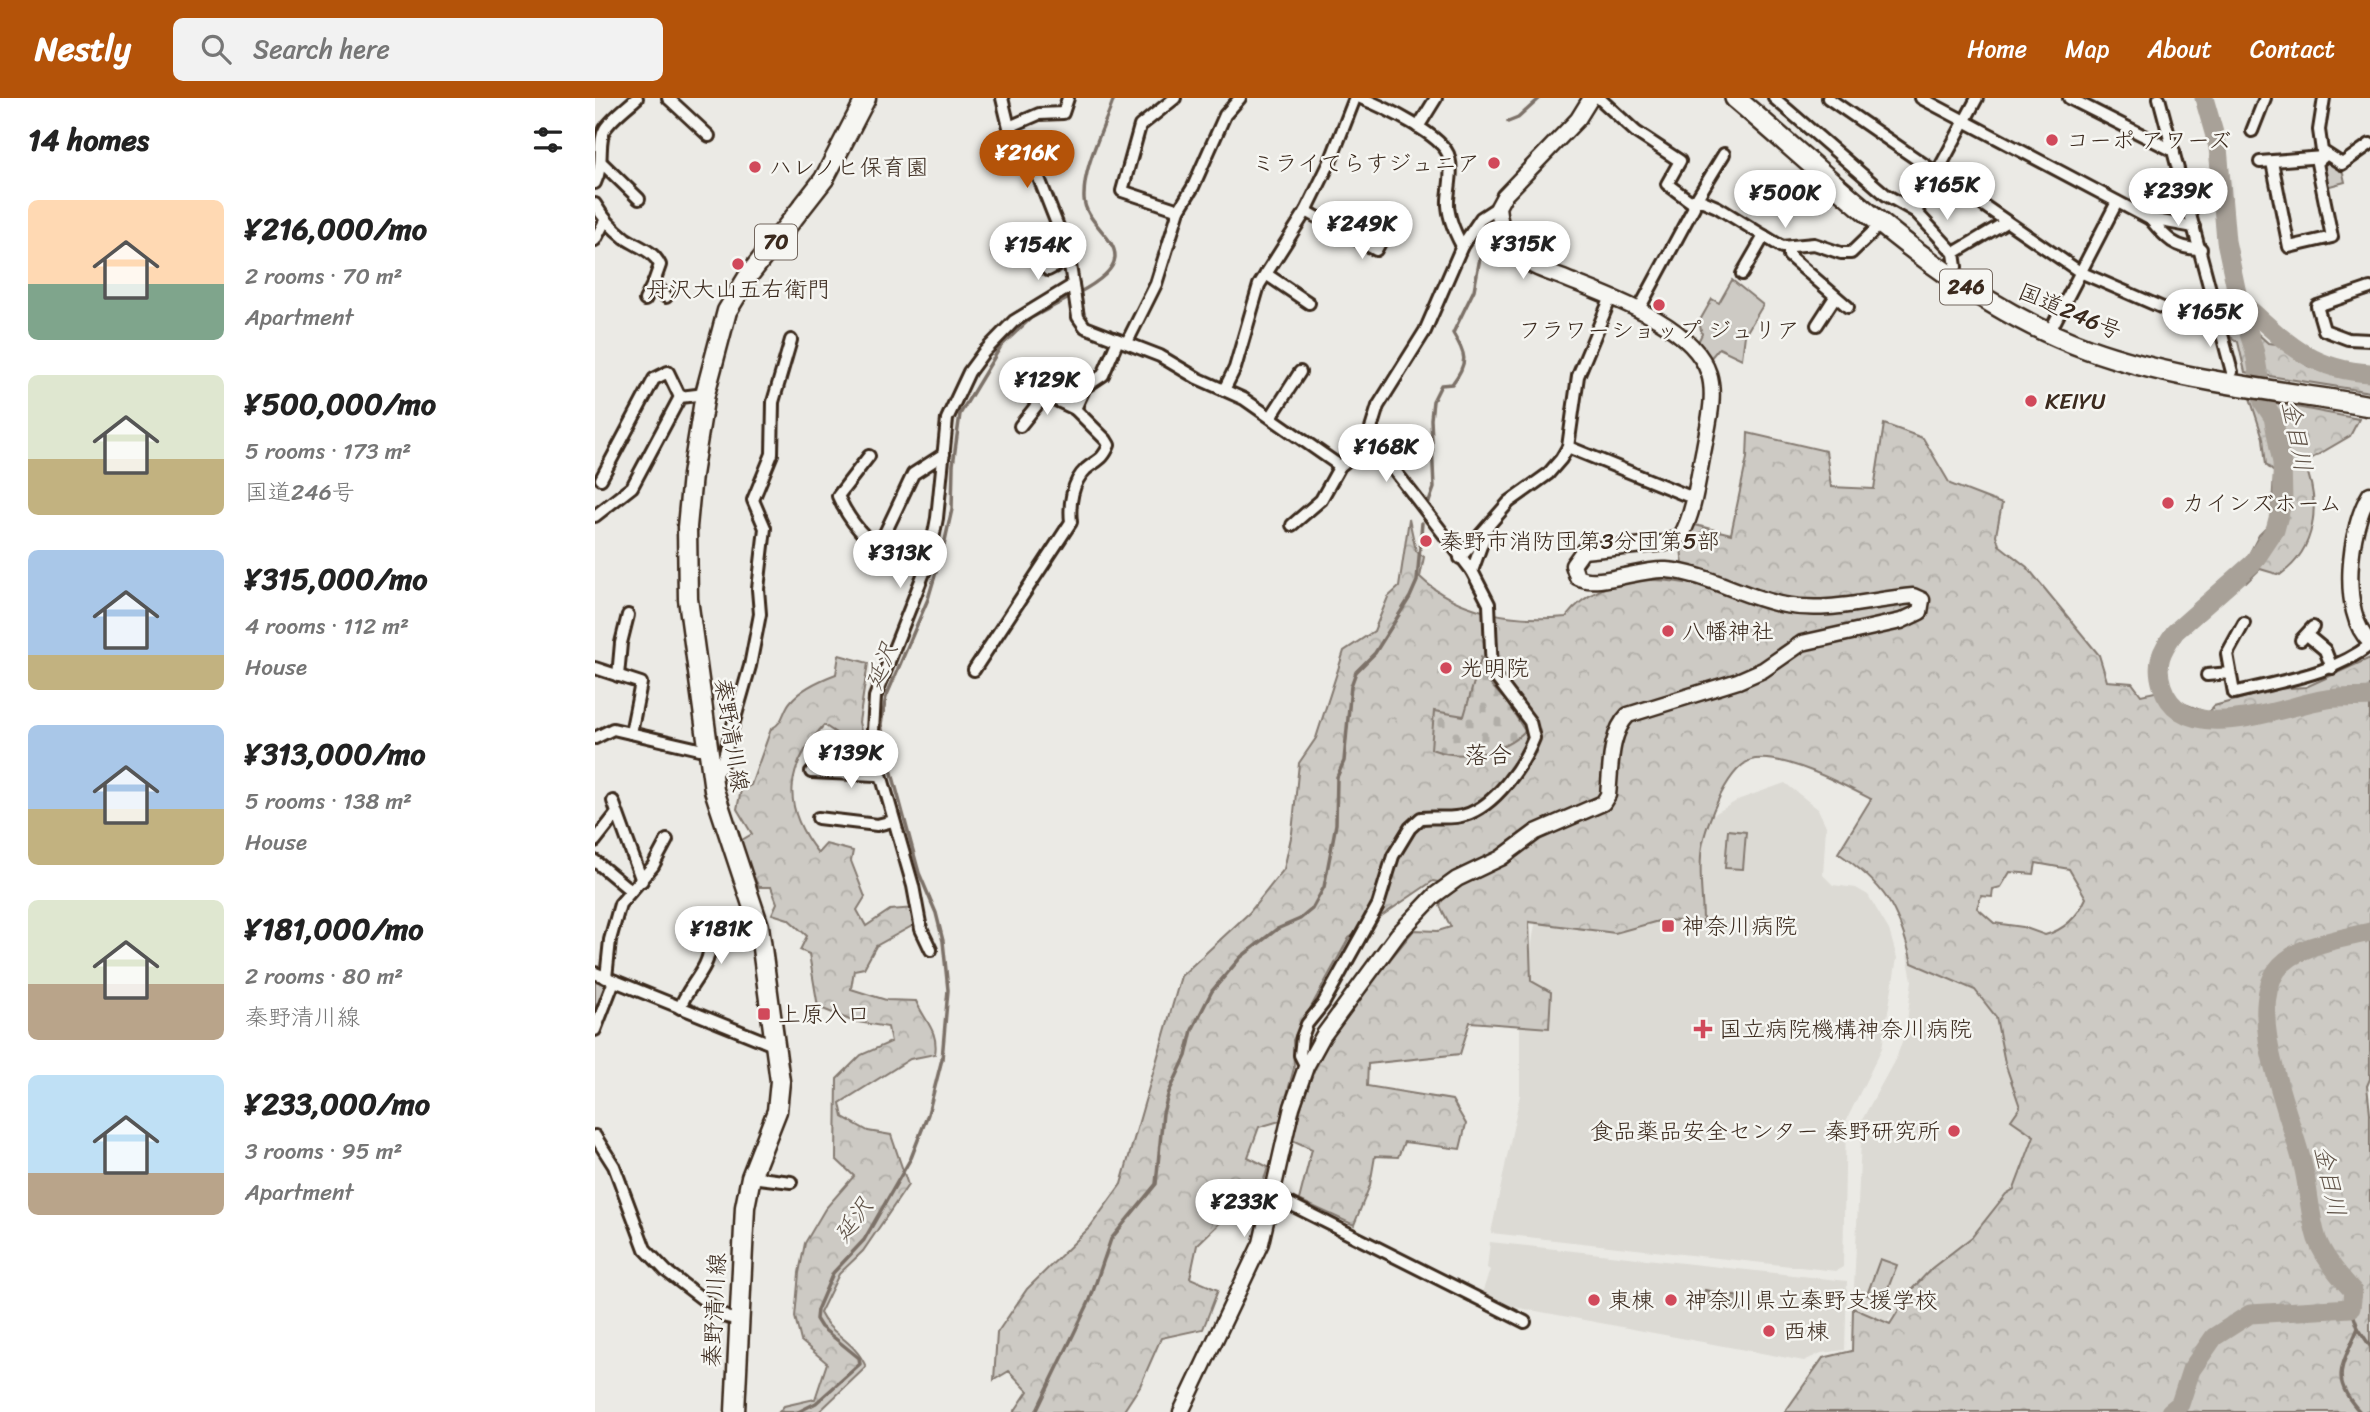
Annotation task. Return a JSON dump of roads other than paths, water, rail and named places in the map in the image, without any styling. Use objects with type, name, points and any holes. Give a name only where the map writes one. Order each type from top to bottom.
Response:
[{"type":"highway","name":"国道246号","points":[[1735,98],[1883,222],[1973,292],[2049,333],[2089,350],[2132,362],[2239,378]]},
{"type":"highway","name":"246","points":[[2239,378],[2279,390],[2370,406]]},
{"type":"main road","name":"秦野清川線","points":[[735,1412],[743,1223],[751,1177],[780,1100],[776,1046],[759,926],[725,830],[708,747],[690,618],[687,527],[705,394],[726,311],[749,275],[824,179],[866,98]]},
{"type":"main road","points":[[1743,98],[1787,142]]},
{"type":"street","points":[[595,183],[603,164],[599,127],[637,98]]},
{"type":"street","points":[[668,98],[709,136]]},
{"type":"street","points":[[1002,98],[1009,127],[1035,168],[1069,259],[1076,307],[1085,327],[1123,341],[1224,390],[1271,417],[1341,466]]},
{"type":"street","points":[[1009,127],[1039,114],[1063,113],[1068,98]]},
{"type":"street","points":[[1174,98],[1139,125],[1121,194],[1179,210]]},
{"type":"street","points":[[1075,409],[1085,387],[1103,375],[1156,284],[1179,210],[1193,187],[1225,115],[1240,98]]},
{"type":"street","points":[[1224,390],[1235,368],[1259,285],[1306,211],[1358,98],[1418,128],[1441,143],[1449,154],[1451,177],[1447,204],[1462,246]]},
{"type":"street","points":[[1418,128],[1436,98]]},
{"type":"street","points":[[1292,525],[1321,500],[1341,466],[1366,445],[1378,406],[1425,331],[1462,246],[1481,218],[1498,207],[1513,185],[1578,119],[1591,98]]},
{"type":"street","points":[[1598,98],[1636,132],[1680,161],[1667,184],[1695,200],[1717,207],[1789,248],[1814,244],[1841,253],[1851,253],[1883,222]]},
{"type":"street","points":[[1774,98],[1886,195],[1916,212],[1954,253],[1956,267]]},
{"type":"street","points":[[1828,98],[2080,272],[2209,328],[2221,327]]},
{"type":"street","points":[[1921,98],[2150,219],[2194,227]]},
{"type":"street","points":[[1916,212],[1977,98]]},
{"type":"street","points":[[2069,98],[2174,150]]},
{"type":"street","points":[[2159,98],[2221,327],[2239,378]]},
{"type":"street","points":[[2252,131],[2265,98]]},
{"type":"street","points":[[2272,162],[2289,247],[2332,237],[2317,163],[2322,154],[2319,122],[2324,98]]},
{"type":"street","points":[[2260,162],[2322,154],[2342,164],[2370,144]]},
{"type":"street","points":[[1639,311],[1695,200],[1724,154]]},
{"type":"street","points":[[603,164],[639,199]]},
{"type":"street","points":[[2049,333],[2117,202]]},
{"type":"street","points":[[595,204],[605,221],[626,239],[656,255],[660,265],[645,300]]},
{"type":"street","points":[[1181,1412],[1261,1243],[1292,1107],[1306,1067],[1323,1036],[1377,961],[1435,895],[1457,879],[1501,858],[1536,832],[1603,803],[1608,795],[1615,739],[1621,722],[1628,715],[1738,681],[1763,670],[1802,643],[1901,621],[1920,612],[1922,600],[1913,596],[1843,607],[1811,608],[1774,603],[1689,574],[1666,570],[1594,581],[1577,577],[1573,565],[1583,551],[1665,543],[1681,536],[1693,498],[1709,423],[1709,374],[1694,346],[1675,331],[1611,297],[1528,264],[1510,246],[1498,207]]},
{"type":"street","points":[[1306,211],[1374,254],[1396,213]]},
{"type":"street","points":[[2150,219],[2169,242],[2185,249],[2201,249]]},
{"type":"street","points":[[595,240],[605,221]]},
{"type":"street","points":[[1954,253],[2002,227],[2006,222]]},
{"type":"street","points":[[1742,274],[1764,236]]},
{"type":"street","points":[[999,251],[1021,243],[1048,270],[1069,259]]},
{"type":"street","points":[[1789,248],[1789,256],[1847,307]]},
{"type":"street","points":[[1266,274],[1309,303]]},
{"type":"street","points":[[654,282],[666,297]]},
{"type":"street","points":[[930,950],[921,929],[913,886],[880,772],[873,731],[875,697],[929,560],[947,419],[969,372],[1014,321],[1073,285]]},
{"type":"street","points":[[2370,288],[2317,306],[2324,330],[2348,339],[2370,340]]},
{"type":"street","points":[[1460,558],[1509,502],[1548,474],[1568,447],[1578,376],[1611,297]]},
{"type":"street","points":[[1817,325],[1835,297]]},
{"type":"street","points":[[713,777],[721,767],[751,666],[760,614],[758,589],[765,528],[753,500],[772,454],[773,402],[791,340]]},
{"type":"street","points":[[601,479],[654,379],[669,372],[680,397]]},
{"type":"street","points":[[1271,417],[1300,372]]},
{"type":"street","points":[[680,397],[705,394]]},
{"type":"street","points":[[974,670],[1071,522],[1072,496],[1079,481],[1087,469],[1100,462],[1109,445],[1075,409],[1045,395],[1027,410],[1020,426]]},
{"type":"street","points":[[595,516],[632,487],[680,397]]},
{"type":"street","points":[[1306,1067],[1300,1055],[1307,1024],[1323,1004],[1378,905],[1393,856],[1410,828],[1420,818],[1463,816],[1484,805],[1514,773],[1534,738],[1530,722],[1492,671],[1489,604],[1472,571],[1389,463],[1366,445]]},
{"type":"street","points":[[1568,447],[1693,498]]},
{"type":"street","points":[[878,548],[913,474],[944,454]]},
{"type":"street","points":[[869,456],[838,496],[851,517],[878,548],[891,555],[929,560]]},
{"type":"street","points":[[2244,623],[2227,654],[2234,693],[2305,678],[2332,668],[2370,643],[2355,624],[2352,585],[2357,523],[2370,494]]},
{"type":"street","points":[[1472,571],[1489,527]]},
{"type":"street","points":[[618,676],[621,643],[628,615]]},
{"type":"street","points":[[2307,634],[2325,650],[2332,668]]},
{"type":"street","points":[[595,668],[641,683],[631,733]]},
{"type":"street","points":[[2207,675],[2229,673]]},
{"type":"street","points":[[595,738],[613,729],[699,749],[708,747]]},
{"type":"street","points":[[811,772],[840,769],[877,775],[880,772]]},
{"type":"street","points":[[613,801],[642,881]]},
{"type":"street","points":[[595,841],[617,813]]},
{"type":"street","points":[[818,818],[847,817],[877,825],[893,821]]},
{"type":"street","points":[[595,1030],[614,923],[630,890],[642,881],[667,840]]},
{"type":"street","points":[[595,861],[630,890]]},
{"type":"street","points":[[680,1008],[710,955],[709,947],[695,937]]},
{"type":"street","points":[[605,977],[776,1046]]},
{"type":"street","points":[[595,1136],[614,1166],[645,1249],[666,1271],[726,1317],[739,1321]]},
{"type":"street","points":[[751,1177],[791,1182]]},
{"type":"street","points":[[1272,1195],[1525,1322]]},
{"type":"water","points":[[1705,1290],[1745,1298],[1742,1311],[1702,1301]]},
{"type":"waterway","name":"延沢","points":[[1078,293],[1101,278],[1112,266],[1115,254],[1111,243],[1087,211],[1084,198],[1090,160],[1114,98]]},
{"type":"waterway","points":[[1508,122],[1518,118],[1540,98]]},
{"type":"waterway","name":"金目川","points":[[2204,98],[2218,147],[2226,241],[2238,298],[2255,353],[2263,402],[2273,417],[2282,463],[2283,500],[2275,530],[2253,563],[2170,639],[2159,664],[2162,686],[2173,705],[2190,716],[2212,720],[2261,715],[2327,699],[2370,697]]},
{"type":"waterway","points":[[1429,502],[1434,488],[1431,419],[1433,401],[1441,385],[1452,384],[1463,364],[1463,353],[1453,333],[1474,290],[1485,231]]},
{"type":"waterway","name":"延沢","points":[[798,1412],[816,1403],[860,1364],[859,1358],[821,1327],[816,1319],[817,1310],[833,1273],[864,1240],[911,1158],[928,1114],[942,1059],[948,990],[943,941],[936,913],[919,873],[885,747],[881,724],[886,697],[928,599],[944,545],[952,509],[953,465],[960,414],[1001,346],[1031,318],[1071,297]]},
{"type":"waterway","points":[[2238,299],[2283,339],[2313,359],[2348,371],[2370,373]]},
{"type":"waterway","points":[[1036,1412],[1090,1300],[1111,1239],[1156,1184],[1163,1113],[1169,1092],[1186,1056],[1192,1030],[1212,991],[1241,957],[1277,929],[1300,919],[1312,909],[1324,887],[1336,824],[1337,777],[1344,761],[1351,686],[1356,672],[1375,653],[1417,581],[1422,523]]},
{"type":"waterway","name":"金目川","points":[[2170,1412],[2180,1404],[2191,1370],[2214,1337],[2250,1314],[2351,1308],[2353,1291],[2332,1266],[2317,1239],[2304,1170],[2274,1068],[2266,1013],[2268,990],[2277,970],[2285,961],[2307,948],[2370,932]]},
{"type":"waterway","points":[[2351,1308],[2358,1328],[2341,1372],[2344,1390],[2360,1412]]},
{"type":"waterway","points":[[2358,1328],[2370,1346]]},
{"type":"place","name":"コーポ アワーズ","points":[[2052,140]]},
{"type":"place","name":"ミライてらすジュニア","points":[[1494,163]]},
{"type":"place","name":"ハレノヒ保育園","points":[[755,167]]},
{"type":"place","name":"丹沢大山五右衛門","points":[[738,264]]},
{"type":"place","name":"フラワーショップ ジュリア","points":[[1659,305]]},
{"type":"place","name":"KEIYU","points":[[2031,401]]},
{"type":"place","name":"カインズホーム","points":[[2168,503]]},
{"type":"place","name":"秦野市消防団第3分団第5部","points":[[1426,541]]},
{"type":"place","name":"八幡神社","points":[[1668,631]]},
{"type":"place","name":"光明院","points":[[1446,668]]},
{"type":"place","name":"神奈川病院","points":[[1668,926]]},
{"type":"place","name":"上原入口","points":[[764,1014]]},
{"type":"place","name":"国立病院機構神奈川病院","points":[[1703,1029]]},
{"type":"place","name":"食品薬品安全センター 秦野研究所","points":[[1954,1131]]},
{"type":"place","name":"東棟","points":[[1594,1300]]},
{"type":"place","name":"神奈川県立秦野支援学校","points":[[1671,1300]]},
{"type":"place","name":"西棟","points":[[1769,1331]]},
{"type":"district","name":"落合","points":[[1488,755]]}]
